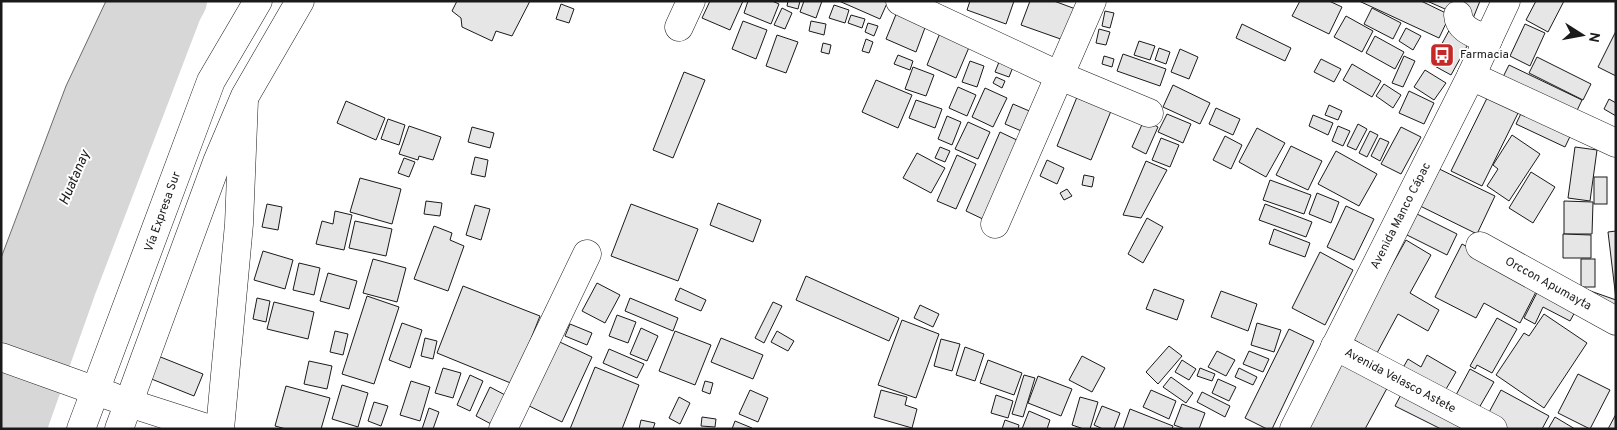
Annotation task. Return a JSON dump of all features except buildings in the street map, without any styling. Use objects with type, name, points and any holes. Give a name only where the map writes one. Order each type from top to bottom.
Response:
[{"type":"main road","name":"Vía Expresa Sur","points":[[81,429],[211,82],[258,1]]},
{"type":"main road","points":[[119,429],[216,162],[244,96],[300,1]]},
{"type":"main road","points":[[679,27],[692,1]]},
{"type":"main road","points":[[900,1],[1058,75],[1149,113]]},
{"type":"main road","points":[[994,224],[1092,1]]},
{"type":"main road","name":"Avenida Manco Cápac","points":[[1294,429],[1471,76],[1506,1]]},
{"type":"main road","points":[[1458,15],[1462,27],[1488,40]]},
{"type":"main road","points":[[1471,76],[1616,142]]},
{"type":"main road","points":[[220,429],[238,224],[244,96]]},
{"type":"main road","name":"Orccon Apumayta","points":[[1480,246],[1616,321]]},
{"type":"main road","points":[[503,429],[587,254]]},
{"type":"main road","name":"Avenida Velasco Astete","points":[[1335,346],[1493,429]]},
{"type":"main road","points":[[1,357],[96,392],[210,429]]},
{"type":"water","name":"Huatanay","points":[[106,1],[184,1],[74,285],[23,429],[1,429],[1,258],[66,86]]},
{"type":"waterway","points":[[23,429],[74,285],[184,1]]},
{"type":"place","name":"Farmacia","points":[[1442,55]]}]
